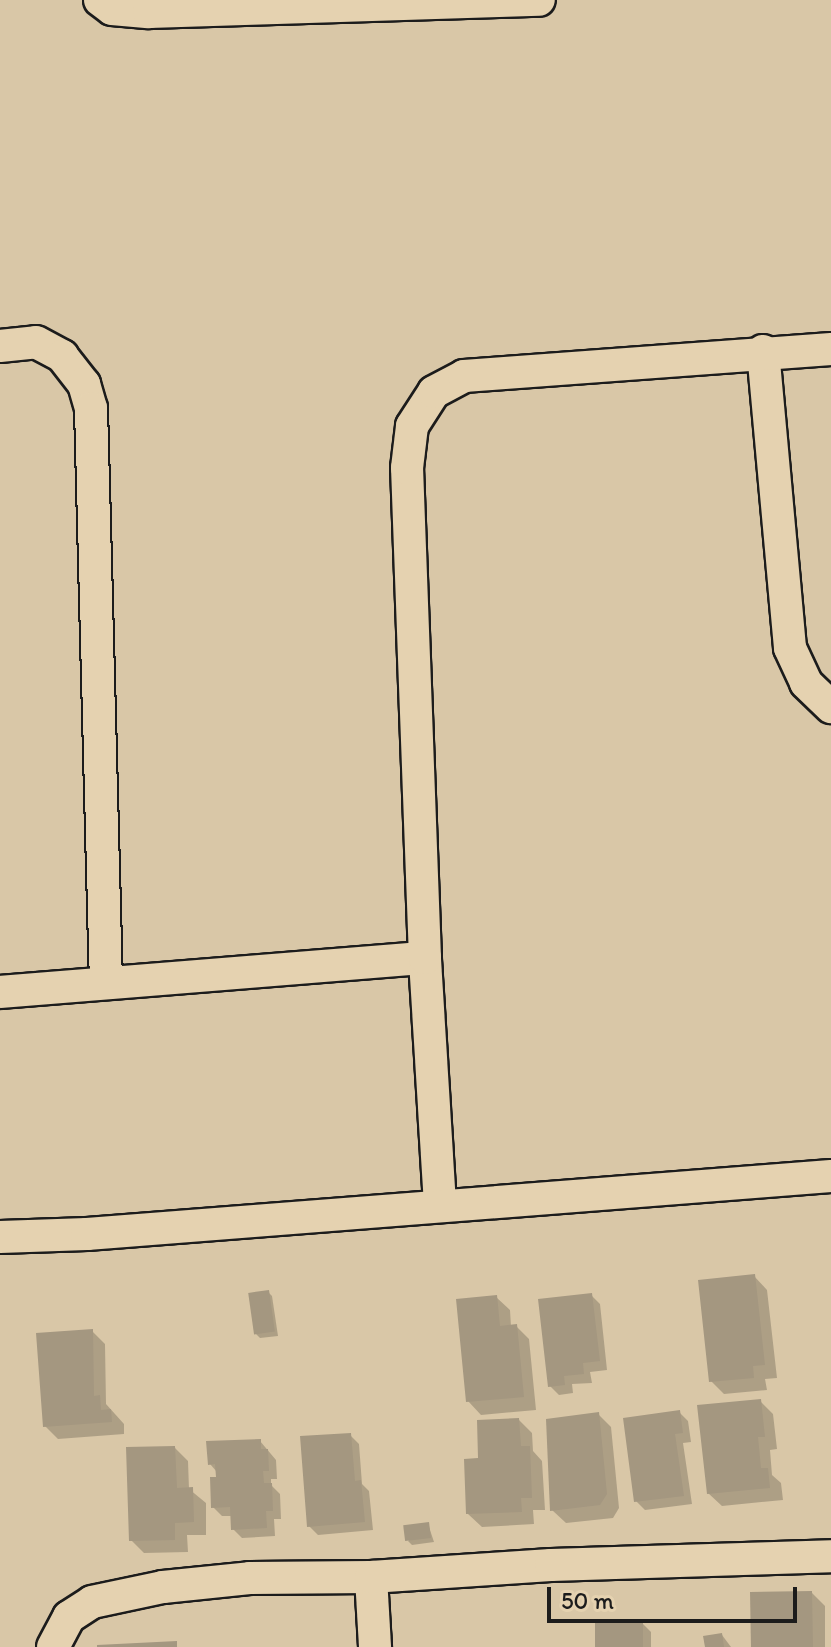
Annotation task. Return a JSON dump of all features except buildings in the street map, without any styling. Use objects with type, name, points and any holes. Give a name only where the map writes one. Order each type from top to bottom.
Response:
[{"type":"street","points":[[100,0],[112,9],[149,12],[539,0]]},
{"type":"street","points":[[0,346],[36,342],[62,356],[84,384],[91,408],[106,983]]},
{"type":"street","points":[[440,1205],[425,958],[407,468],[412,426],[434,392],[464,376],[763,351],[831,349]]},
{"type":"street","points":[[763,351],[790,648],[806,683],[831,707]]},
{"type":"street","points":[[0,992],[425,958]]},
{"type":"street","points":[[0,1237],[87,1234],[831,1176]]},
{"type":"street","points":[[53,1647],[69,1617],[92,1602],[163,1587],[250,1578],[371,1577],[551,1565],[831,1556]]},
{"type":"street","points":[[371,1577],[375,1647]]}]
